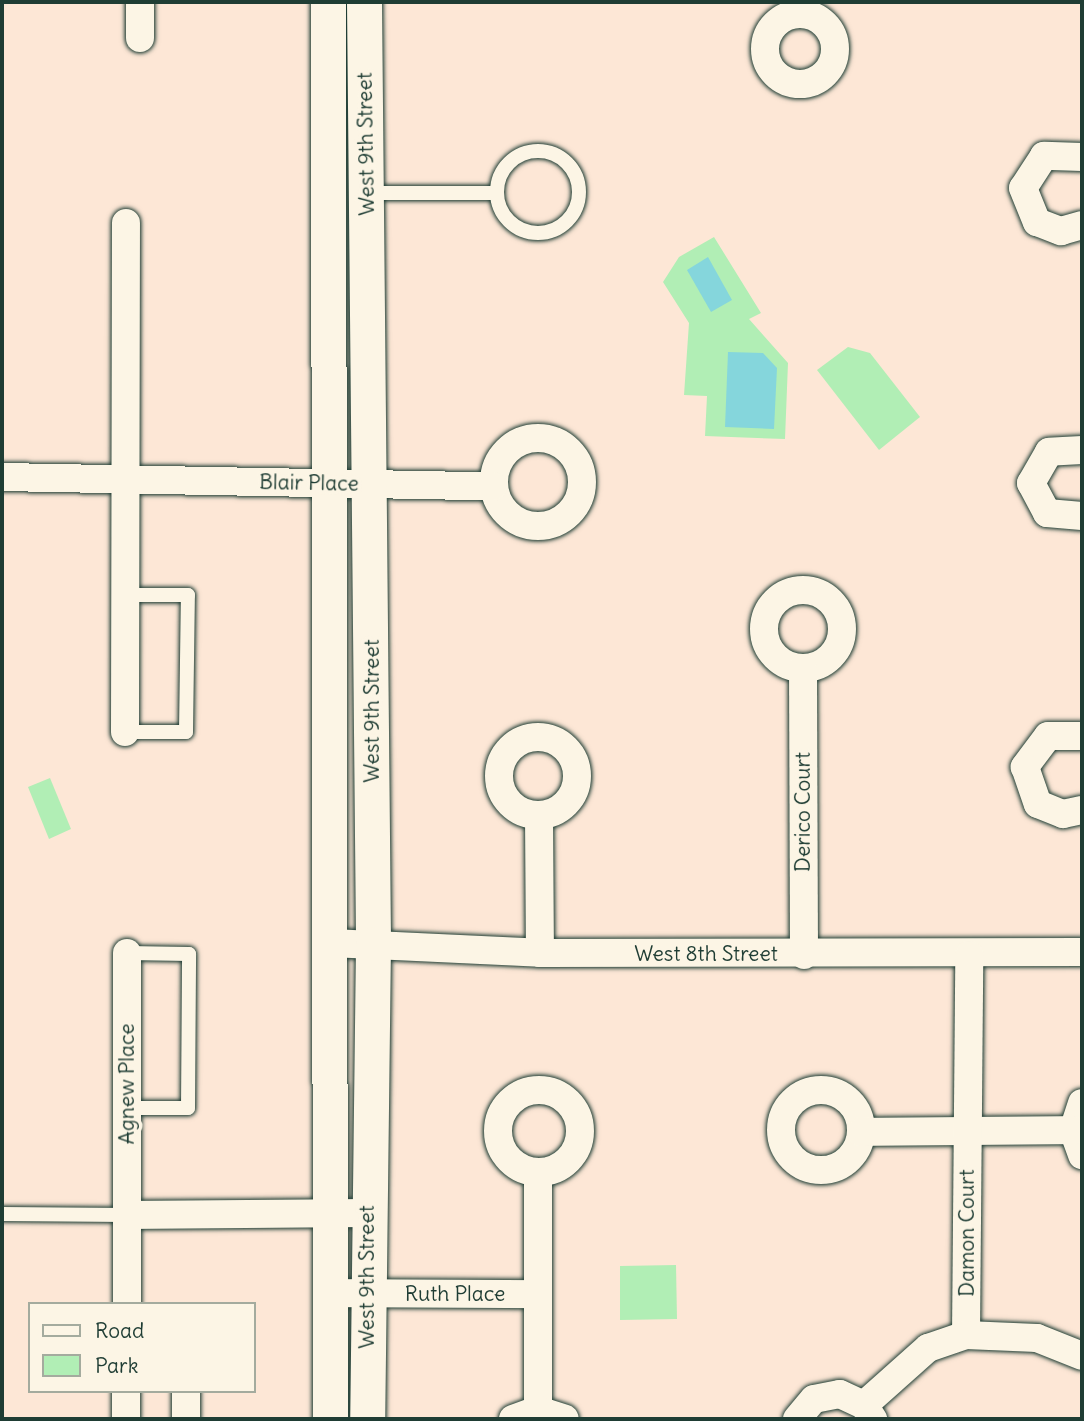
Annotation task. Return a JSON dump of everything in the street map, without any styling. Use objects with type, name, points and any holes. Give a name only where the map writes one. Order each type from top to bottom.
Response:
[{"type":"street","points":[[140,2],[140,38]]},
{"type":"street","name":"West 9th Street","points":[[328,2],[330,1419]]},
{"type":"street","name":"West 9th Street","points":[[364,2],[371,484],[373,944],[367,1213],[367,1419]]},
{"type":"street","points":[[1082,157],[1044,156],[1023,188],[1037,222],[1061,231],[1082,225]]},
{"type":"street","points":[[125,732],[126,223]]},
{"type":"street","points":[[1082,450],[1048,452],[1031,483],[1047,513],[1082,516]]},
{"type":"street","name":"Blair Place","points":[[2,477],[494,486]]},
{"type":"street","name":"Derico Court","points":[[803,668],[804,955]]},
{"type":"street","points":[[1082,736],[1048,736],[1025,767],[1038,804],[1063,814],[1082,810]]},
{"type":"street","points":[[540,816],[540,953]]},
{"type":"street","name":"West 8th Street","points":[[331,943],[540,953],[969,955],[1082,952]]},
{"type":"street","name":"Agnew Place","points":[[127,953],[127,1302]]},
{"type":"street","name":"Damon Court","points":[[966,1335],[969,955]]},
{"type":"street","points":[[861,1132],[968,1132],[1078,1142],[1082,1103]]},
{"type":"street","points":[[538,1173],[538,1294],[525,1415],[565,1419]]},
{"type":"street","points":[[127,1214],[367,1213]]},
{"type":"street","name":"Ruth Place","points":[[330,1293],[538,1294]]},
{"type":"street","points":[[797,1419],[827,1395],[869,1412],[928,1348],[966,1335],[1037,1338],[1082,1356]]},
{"type":"street","points":[[126,1393],[126,1419]]},
{"type":"street","points":[[186,1393],[186,1419]]},
{"type":"lane","points":[[535,152],[569,166],[579,192],[569,219],[531,233],[507,219],[497,193],[512,160],[535,152]]},
{"type":"lane","points":[[367,193],[497,193]]},
{"type":"lane","points":[[125,732],[186,732],[188,595],[127,594]]},
{"type":"lane","points":[[127,953],[189,954],[189,966],[188,1108],[127,1108]]},
{"type":"lane","points":[[2,1214],[127,1214]]},
{"type":"green space","points":[[714,237],[761,313],[749,319],[788,363],[785,439],[705,436],[707,396],[684,395],[689,323],[663,282],[679,257]]},
{"type":"green space","points":[[848,347],[870,353],[920,417],[879,450],[817,370]]},
{"type":"green space","points":[[50,778],[71,829],[49,839],[28,787]]},
{"type":"green space","points":[[676,1265],[677,1319],[620,1320],[620,1266]]},
{"type":"water","points":[[708,257],[732,300],[711,312],[687,270]]},
{"type":"water","points":[[728,352],[763,353],[777,368],[774,429],[725,427]]}]
